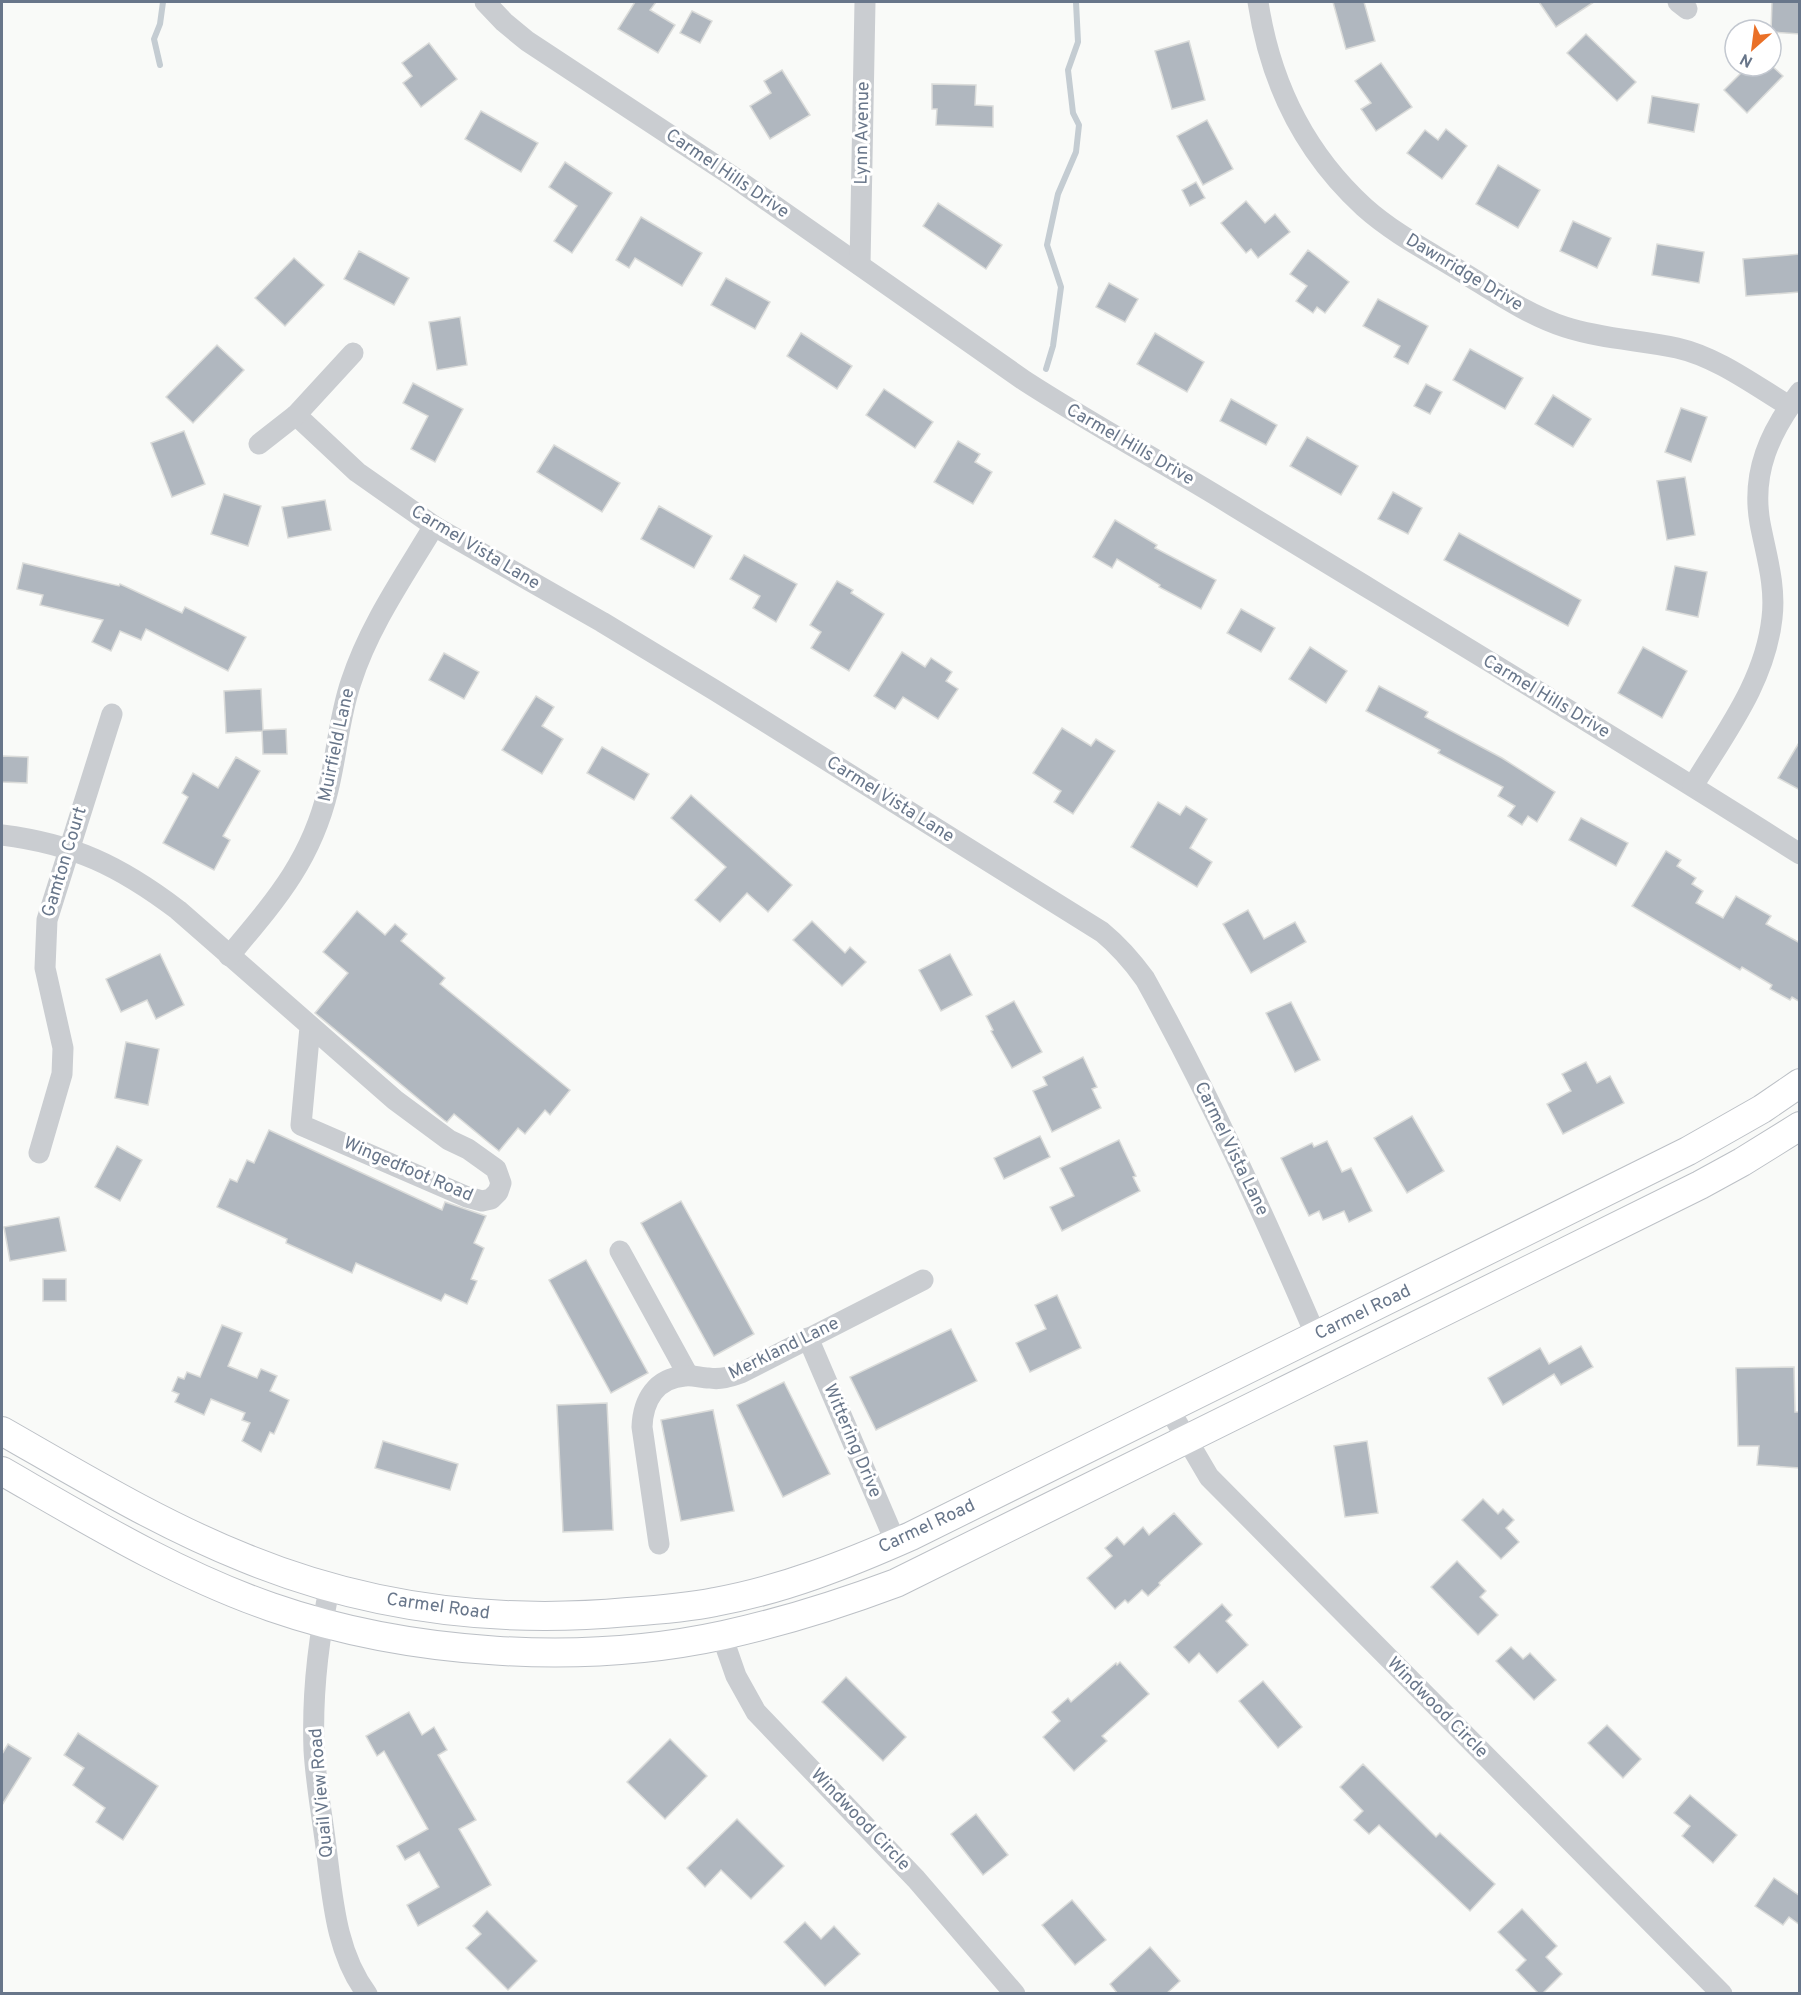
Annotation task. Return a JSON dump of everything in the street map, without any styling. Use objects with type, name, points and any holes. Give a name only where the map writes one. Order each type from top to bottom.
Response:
[{"type":"main road","name":"Carmel Road","points":[[2,1431],[168,1524],[247,1559],[378,1599],[485,1615],[542,1617],[591,1616],[715,1602],[813,1576],[896,1543],[1688,1151],[1762,1109],[1800,1083]]},
{"type":"main road","name":"Carmel Road","points":[[2,1471],[107,1532],[172,1566],[272,1607],[322,1622],[431,1644],[532,1652],[628,1649],[722,1636],[796,1617],[896,1583],[1700,1185],[1800,1126]]},
{"type":"street","name":"Carmel Hills Drive","points":[[485,2],[527,41],[732,176],[1065,407],[1230,504],[1693,786],[1800,854]]},
{"type":"street","name":"Lynn Avenue","points":[[860,265],[865,2]]},
{"type":"street","name":"Dawnridge Drive","points":[[1258,2],[1266,44],[1276,78],[1295,119],[1319,157],[1333,174],[1364,207],[1398,233],[1530,312],[1565,327],[1604,337],[1678,348],[1707,358],[1794,399]]},
{"type":"street","points":[[259,444],[296,415],[353,353]]},
{"type":"street","points":[[1693,786],[1748,695],[1767,649],[1772,616],[1772,590],[1757,493],[1762,457],[1774,430],[1794,399]]},
{"type":"street","name":"Carmel Vista Lane","points":[[296,415],[357,472],[434,526],[602,622],[716,691],[1113,941],[1133,962],[1144,979],[1216,1114],[1316,1336]]},
{"type":"street","name":"Muirfield Lane","points":[[229,956],[278,897],[309,847],[329,787],[339,727],[350,683],[376,623],[434,526]]},
{"type":"street","name":"Gamton Court","points":[[39,1153],[62,1074],[63,1048],[45,968],[45,936],[50,909],[112,714]]},
{"type":"street","name":"Wingedfoot Road","points":[[2,835],[34,839],[69,848],[107,864],[144,885],[178,910],[395,1100],[449,1140],[468,1149],[496,1169],[501,1183],[492,1200],[482,1201],[467,1197],[301,1125],[310,1027]]},
{"type":"street","points":[[620,1251],[688,1375]]},
{"type":"street","name":"Merkland Lane","points":[[659,1544],[642,1427],[643,1412],[648,1397],[658,1385],[672,1378],[688,1375],[710,1378],[731,1377],[922,1280]]},
{"type":"street","name":"Wittering Drive","points":[[808,1338],[896,1543]]},
{"type":"street","name":"Windwood Circle","points":[[1169,1409],[1185,1440],[1209,1477],[1722,1994]]},
{"type":"street","name":"Quail View Road","points":[[330,1586],[316,1664],[314,1750],[332,1897],[342,1944],[351,1969],[367,1994]]},
{"type":"street","name":"Windwood Circle","points":[[722,1636],[736,1676],[756,1712],[916,1879],[1015,1994]]},
{"type":"building","points":[[635,2],[656,2],[650,10],[675,25],[658,53],[618,29]]},
{"type":"building","points":[[1333,2],[1364,2],[1375,41],[1346,49]]},
{"type":"building","points":[[1539,2],[1594,2],[1556,27]]},
{"type":"building","points":[[1772,2],[1800,2],[1800,34],[1783,33],[1783,18],[1771,18]]},
{"type":"building","points":[[692,11],[712,21],[700,43],[680,33]]},
{"type":"building","points":[[1586,34],[1636,82],[1617,101],[1567,53]]},
{"type":"building","points":[[1189,41],[1205,100],[1172,109],[1155,51]]},
{"type":"building","points":[[429,43],[457,79],[421,107],[403,83],[412,76],[402,63]]},
{"type":"building","points":[[1381,63],[1412,107],[1376,131],[1361,109],[1371,103],[1355,81]]},
{"type":"building","points":[[782,70],[810,115],[770,139],[750,106],[771,93],[764,81]]},
{"type":"building","points":[[1736,78],[1781,78],[1747,113],[1724,90]]},
{"type":"building","points":[[932,84],[976,85],[975,105],[993,106],[993,127],[936,125],[937,109],[932,109]]},
{"type":"building","points":[[1652,96],[1699,104],[1694,132],[1648,123]]},
{"type":"building","points":[[481,111],[538,143],[521,172],[465,139]]},
{"type":"building","points":[[1207,120],[1233,169],[1203,185],[1177,136]]},
{"type":"building","points":[[1446,129],[1467,146],[1442,179],[1407,153],[1425,130],[1438,140]]},
{"type":"building","points":[[565,162],[612,193],[572,253],[554,241],[577,206],[549,187]]},
{"type":"building","points":[[1498,165],[1540,190],[1518,228],[1476,204]]},
{"type":"building","points":[[1196,182],[1205,198],[1190,206],[1182,190]]},
{"type":"building","points":[[1246,201],[1265,223],[1275,214],[1290,232],[1258,258],[1251,249],[1246,253],[1221,223]]},
{"type":"building","points":[[938,203],[1002,245],[986,269],[923,226]]},
{"type":"building","points":[[641,217],[702,253],[682,286],[635,258],[629,268],[616,260]]},
{"type":"building","points":[[1573,221],[1611,238],[1597,268],[1560,251]]},
{"type":"building","points":[[1657,244],[1704,252],[1699,283],[1652,275]]},
{"type":"building","points":[[1308,250],[1349,282],[1325,313],[1317,307],[1313,313],[1296,301],[1307,286],[1290,274]]},
{"type":"building","points":[[359,251],[409,278],[394,305],[344,279]]},
{"type":"building","points":[[1800,254],[1800,292],[1746,296],[1743,259]]},
{"type":"building","points":[[294,258],[324,285],[285,326],[255,298]]},
{"type":"building","points":[[726,278],[770,302],[755,329],[711,305]]},
{"type":"building","points":[[1109,283],[1138,299],[1125,322],[1096,307]]},
{"type":"building","points":[[1378,299],[1428,326],[1408,364],[1394,357],[1400,346],[1363,326]]},
{"type":"building","points":[[460,317],[467,365],[437,370],[429,322]]},
{"type":"building","points":[[801,333],[852,366],[837,389],[787,356]]},
{"type":"building","points":[[1155,333],[1204,362],[1187,392],[1137,364]]},
{"type":"building","points":[[217,345],[244,370],[193,423],[166,397]]},
{"type":"building","points":[[1470,349],[1523,378],[1505,409],[1453,380]]},
{"type":"building","points":[[413,383],[463,409],[435,462],[411,449],[428,416],[403,403]]},
{"type":"building","points":[[1426,384],[1442,392],[1430,414],[1414,406]]},
{"type":"building","points":[[884,389],[933,422],[915,448],[866,415]]},
{"type":"building","points":[[1553,395],[1591,419],[1573,447],[1535,424]]},
{"type":"building","points":[[1231,399],[1277,425],[1266,445],[1220,421]]},
{"type":"building","points":[[1681,408],[1707,417],[1691,462],[1665,452]]},
{"type":"building","points":[[184,431],[205,484],[172,497],[151,443]]},
{"type":"building","points":[[1307,437],[1358,466],[1341,495],[1290,466]]},
{"type":"building","points":[[958,441],[980,454],[975,462],[992,472],[973,504],[934,482]]},
{"type":"building","points":[[554,445],[620,483],[602,512],[537,472]]},
{"type":"building","points":[[1685,477],[1695,535],[1667,540],[1657,481]]},
{"type":"building","points":[[1393,492],[1422,508],[1408,534],[1378,519]]},
{"type":"building","points":[[224,494],[261,506],[248,546],[211,534]]},
{"type":"building","points":[[325,500],[331,530],[288,538],[282,507]]},
{"type":"building","points":[[659,506],[712,536],[694,568],[641,539]]},
{"type":"building","points":[[1115,520],[1157,545],[1155,548],[1216,580],[1201,609],[1159,587],[1160,585],[1117,559],[1112,568],[1093,557]]},
{"type":"building","points":[[1459,533],[1581,600],[1568,626],[1444,560]]},
{"type":"building","points":[[744,555],[797,584],[776,622],[753,608],[760,596],[730,579]]},
{"type":"building","points":[[23,563],[119,586],[120,584],[182,613],[185,607],[246,637],[228,671],[146,629],[141,640],[120,631],[111,651],[92,642],[103,620],[40,605],[43,595],[17,589]]},
{"type":"building","points":[[1675,566],[1707,572],[1698,617],[1666,610]]},
{"type":"building","points":[[837,581],[853,590],[851,593],[884,614],[849,671],[811,648],[821,632],[810,625]]},
{"type":"building","points":[[1241,609],[1275,628],[1261,652],[1227,633]]},
{"type":"building","points":[[1310,647],[1347,671],[1326,703],[1289,679]]},
{"type":"building","points":[[1643,647],[1687,671],[1662,718],[1618,693]]},
{"type":"building","points":[[902,652],[925,667],[931,658],[952,672],[946,681],[958,689],[938,719],[903,697],[895,709],[874,696]]},
{"type":"building","points":[[444,653],[479,672],[464,699],[429,680]]},
{"type":"building","points":[[1379,686],[1428,712],[1425,717],[1502,758],[1555,792],[1537,822],[1528,816],[1522,825],[1508,816],[1515,806],[1498,796],[1503,787],[1366,711]]},
{"type":"building","points":[[261,689],[263,730],[286,729],[287,754],[263,754],[262,731],[226,733],[224,691]]},
{"type":"building","points":[[536,696],[554,707],[542,726],[563,739],[542,774],[502,750]]},
{"type":"building","points":[[1062,728],[1091,746],[1096,739],[1115,751],[1073,814],[1054,802],[1061,791],[1033,773]]},
{"type":"building","points":[[1800,741],[1800,790],[1778,778]]},
{"type":"building","points":[[602,747],[649,774],[634,800],[587,773]]},
{"type":"building","points":[[2,756],[28,757],[27,783],[2,782]]},
{"type":"building","points":[[236,757],[260,771],[223,836],[230,840],[214,870],[163,843],[188,797],[182,793],[193,773],[218,788]]},
{"type":"building","points":[[691,795],[792,885],[768,912],[747,893],[720,922],[695,900],[726,867],[671,818]]},
{"type":"building","points":[[1158,802],[1180,815],[1186,806],[1207,819],[1190,848],[1212,862],[1197,887],[1131,847]]},
{"type":"building","points":[[1581,818],[1628,843],[1616,866],[1569,840]]},
{"type":"building","points":[[1666,851],[1681,860],[1677,866],[1696,878],[1692,884],[1703,891],[1696,903],[1723,918],[1736,896],[1771,916],[1766,924],[1800,943],[1800,1002],[1792,997],[1790,1000],[1770,989],[1772,985],[1742,967],[1740,970],[1632,906]]},
{"type":"building","points":[[1248,910],[1264,939],[1295,922],[1306,942],[1251,973],[1223,924]]},
{"type":"building","points":[[357,911],[385,935],[395,924],[407,934],[401,941],[445,978],[440,984],[570,1090],[550,1115],[545,1110],[525,1134],[518,1128],[499,1151],[454,1114],[447,1122],[444,1120],[315,1013],[348,973],[323,952]]},
{"type":"building","points":[[812,921],[845,953],[850,947],[866,962],[842,986],[793,940]]},
{"type":"building","points":[[160,954],[184,1005],[156,1019],[147,1000],[121,1012],[106,979]]},
{"type":"building","points":[[950,954],[972,995],[941,1011],[919,970]]},
{"type":"building","points":[[1014,1001],[1042,1052],[1012,1068],[991,1031],[993,1030],[986,1016]]},
{"type":"building","points":[[1291,1002],[1320,1060],[1295,1072],[1266,1013]]},
{"type":"building","points":[[126,1042],[159,1049],[148,1105],[115,1098]]},
{"type":"building","points":[[1083,1057],[1097,1087],[1092,1089],[1101,1108],[1052,1132],[1033,1091],[1047,1085],[1043,1077]]},
{"type":"building","points":[[1586,1062],[1597,1083],[1610,1076],[1624,1103],[1563,1134],[1547,1104],[1571,1091],[1562,1074]]},
{"type":"building","points":[[1412,1116],[1444,1171],[1407,1193],[1374,1138]]},
{"type":"building","points":[[269,1130],[442,1210],[445,1202],[486,1216],[474,1243],[484,1248],[471,1279],[477,1281],[467,1304],[445,1294],[441,1301],[356,1263],[352,1273],[286,1243],[287,1239],[217,1207],[230,1179],[237,1182],[247,1160],[254,1163]]},
{"type":"building","points":[[1040,1136],[1050,1157],[1004,1179],[994,1158]]},
{"type":"building","points":[[1119,1140],[1136,1176],[1133,1177],[1140,1191],[1062,1231],[1050,1207],[1074,1196],[1060,1168]]},
{"type":"building","points":[[1327,1141],[1342,1172],[1351,1168],[1372,1211],[1349,1222],[1344,1211],[1323,1220],[1319,1211],[1309,1216],[1281,1158],[1312,1143],[1314,1147]]},
{"type":"building","points":[[117,1146],[142,1160],[120,1201],[95,1187]]},
{"type":"building","points":[[681,1201],[754,1334],[714,1356],[641,1223]]},
{"type":"building","points":[[59,1217],[66,1251],[10,1261],[4,1227]]},
{"type":"building","points":[[586,1260],[648,1373],[611,1393],[549,1280]]},
{"type":"building","points":[[43,1279],[66,1279],[66,1301],[43,1301]]},
{"type":"building","points":[[1057,1295],[1081,1348],[1030,1372],[1016,1343],[1046,1329],[1035,1305]]},
{"type":"building","points":[[222,1325],[242,1333],[228,1366],[257,1378],[261,1369],[277,1376],[270,1391],[289,1400],[274,1434],[270,1432],[261,1452],[242,1441],[250,1423],[242,1420],[245,1413],[211,1399],[204,1415],[175,1402],[179,1394],[172,1391],[178,1377],[184,1379],[187,1372],[200,1377]]},
{"type":"building","points":[[951,1329],[977,1381],[876,1430],[850,1377]]},
{"type":"building","points":[[1581,1346],[1593,1367],[1561,1385],[1554,1374],[1503,1405],[1488,1378],[1540,1348],[1549,1364]]},
{"type":"building","points":[[1794,1367],[1795,1412],[1800,1412],[1800,1468],[1757,1465],[1759,1446],[1738,1446],[1736,1368]]},
{"type":"building","points":[[784,1382],[830,1474],[783,1497],[737,1405]]},
{"type":"building","points":[[607,1403],[613,1530],[563,1532],[557,1405]]},
{"type":"building","points":[[713,1410],[734,1511],[681,1521],[661,1420]]},
{"type":"building","points":[[383,1441],[458,1464],[450,1490],[375,1468]]},
{"type":"building","points":[[1367,1441],[1378,1513],[1345,1517],[1334,1446]]},
{"type":"building","points":[[1483,1499],[1498,1514],[1503,1509],[1514,1520],[1506,1528],[1519,1542],[1501,1559],[1462,1520]]},
{"type":"building","points":[[1174,1513],[1202,1544],[1148,1596],[1142,1590],[1128,1603],[1125,1600],[1115,1609],[1087,1578],[1112,1556],[1105,1548],[1117,1537],[1124,1545],[1143,1527],[1149,1535]]},
{"type":"building","points":[[1457,1561],[1486,1591],[1480,1597],[1498,1615],[1478,1635],[1431,1587]]},
{"type":"building","points":[[1222,1604],[1232,1615],[1226,1621],[1248,1645],[1217,1673],[1199,1653],[1189,1663],[1174,1647]]},
{"type":"building","points":[[1511,1647],[1523,1659],[1530,1653],[1556,1680],[1534,1700],[1496,1661]]},
{"type":"building","points":[[1120,1662],[1149,1694],[1102,1736],[1107,1741],[1074,1771],[1043,1737],[1060,1721],[1052,1712],[1068,1698],[1071,1702]]},
{"type":"building","points":[[846,1677],[906,1737],[883,1761],[822,1702]]},
{"type":"building","points":[[1263,1681],[1302,1727],[1278,1748],[1239,1701]]},
{"type":"building","points":[[409,1712],[422,1735],[434,1727],[447,1750],[438,1755],[476,1820],[459,1829],[491,1885],[418,1926],[407,1905],[439,1887],[419,1852],[405,1860],[397,1846],[428,1829],[384,1751],[377,1756],[366,1736]]},
{"type":"building","points":[[1607,1725],[1641,1759],[1623,1778],[1588,1743]]},
{"type":"building","points":[[78,1733],[158,1786],[123,1840],[96,1822],[105,1808],[73,1785],[84,1768],[64,1755]]},
{"type":"building","points":[[670,1739],[707,1776],[665,1819],[627,1782]]},
{"type":"building","points":[[8,1744],[31,1758],[2,1805],[2,1754]]},
{"type":"building","points":[[1363,1764],[1436,1837],[1440,1833],[1495,1884],[1470,1911],[1379,1825],[1369,1834],[1354,1820],[1363,1811],[1340,1787]]},
{"type":"building","points":[[1690,1795],[1737,1835],[1713,1863],[1682,1836],[1690,1826],[1674,1813]]},
{"type":"building","points":[[976,1814],[1008,1855],[983,1875],[951,1834]]},
{"type":"building","points":[[737,1819],[784,1866],[751,1899],[721,1870],[705,1887],[687,1868]]},
{"type":"building","points":[[1774,1878],[1800,1896],[1800,1925],[1789,1917],[1783,1925],[1755,1906]]},
{"type":"building","points":[[1072,1900],[1106,1940],[1075,1965],[1042,1925]]},
{"type":"building","points":[[1522,1909],[1557,1946],[1546,1957],[1562,1974],[1542,1994],[1539,1994],[1516,1970],[1526,1960],[1498,1932]]},
{"type":"building","points":[[487,1911],[537,1961],[508,1990],[466,1948],[481,1934],[473,1926]]},
{"type":"building","points":[[805,1922],[821,1939],[834,1926],[860,1954],[825,1986],[784,1942]]},
{"type":"building","points":[[1150,1947],[1180,1981],[1166,1994],[1118,1994],[1110,1984]]},
{"type":"waterway","points":[[160,65],[154,39],[160,24],[163,2]]},
{"type":"waterway","points":[[1046,369],[1053,346],[1061,287],[1047,245],[1058,194],[1076,152],[1079,125],[1073,113],[1068,70],[1078,42],[1076,2]]}]
